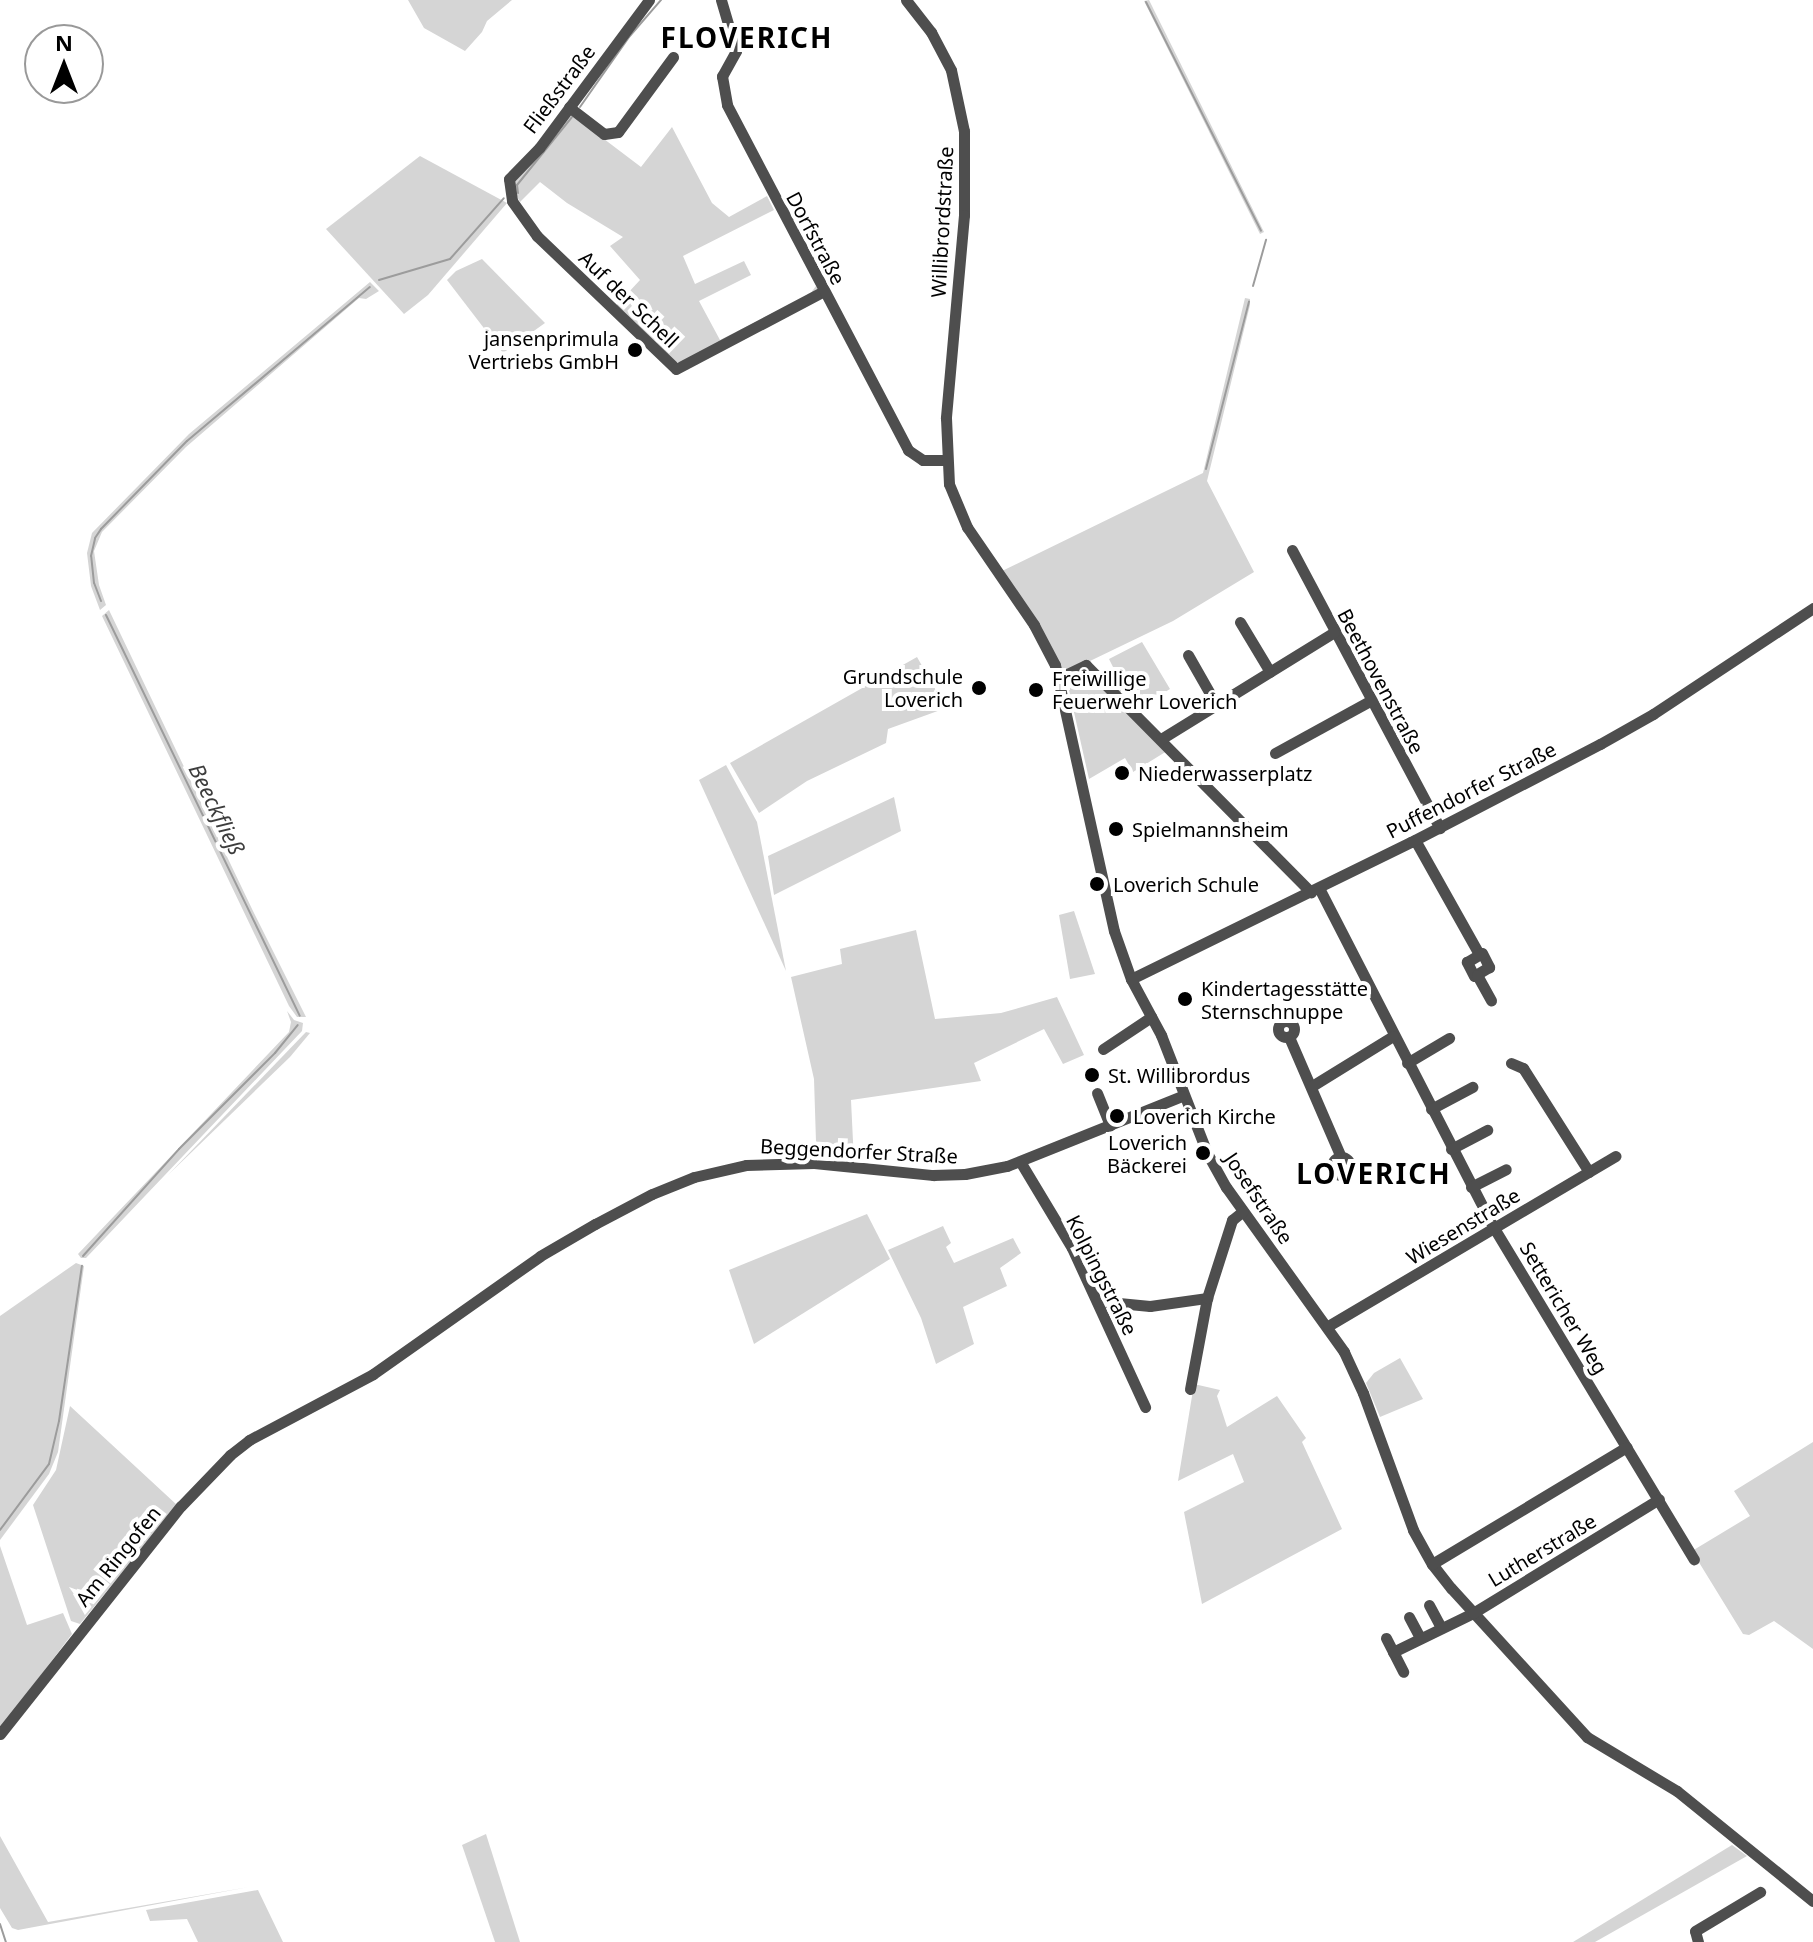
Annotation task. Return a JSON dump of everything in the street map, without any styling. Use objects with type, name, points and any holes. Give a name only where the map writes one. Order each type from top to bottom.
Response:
[{"type":"street","name":"Fließstraße","points":[[512,201],[509,179],[569,107],[649,0]]},
{"type":"street","name":"Dorfstraße","points":[[721,0],[736,51],[722,76],[727,105],[908,450],[923,460],[945,460]]},
{"type":"street","name":"Willibrordstraße","points":[[906,0],[931,32],[951,70],[964,131],[964,215],[945,460],[949,484],[967,527],[1016,599]]},
{"type":"street","points":[[569,107],[604,134],[618,132],[673,57]]},
{"type":"street","name":"Auf der Schell","points":[[512,201],[537,236],[676,369],[824,291]]},
{"type":"street","name":"Beethovenstraße","points":[[1292,550],[1440,828]]},
{"type":"street","name":"Josefstraße","points":[[1016,599],[1046,645],[1059,678],[1106,906],[1131,979],[1151,1017],[1207,1153],[1243,1211],[1328,1326],[1355,1374],[1413,1530],[1432,1564],[1502,1647],[1587,1737],[1677,1791],[1813,1901]]},
{"type":"street","name":"Puffendorfer Straße","points":[[1131,979],[1440,828],[1653,714],[1813,608]]},
{"type":"street","points":[[1240,622],[1270,672]]},
{"type":"street","points":[[1161,739],[1334,632]]},
{"type":"street","points":[[1188,655],[1216,704]]},
{"type":"street","name":"Settericher Weg","points":[[1059,678],[1086,665],[1315,890],[1494,1228],[1694,1559]]},
{"type":"street","points":[[1275,753],[1372,700]]},
{"type":"street","points":[[1415,840],[1489,967],[1477,975],[1491,1000]]},
{"type":"street","points":[[1103,1049],[1151,1017]]},
{"type":"street","points":[[1312,1086],[1393,1036]]},
{"type":"street","points":[[1289,1037],[1341,1157]]},
{"type":"street","points":[[1407,1063],[1449,1038]]},
{"type":"street","points":[[1511,1063],[1523,1068],[1589,1172]]},
{"type":"street","points":[[1431,1109],[1472,1087]]},
{"type":"street","points":[[1097,1093],[1110,1125]]},
{"type":"street","name":"Beggendorfer Straße","points":[[283,1421],[373,1374],[567,1240],[652,1194],[694,1177],[722,1169],[770,1162],[933,1175],[965,1174],[1021,1163],[1182,1096]]},
{"type":"street","points":[[1451,1149],[1487,1130]]},
{"type":"street","name":"Wiesenstraße","points":[[1328,1326],[1615,1156]]},
{"type":"street","name":"Kolpingstraße","points":[[1021,1163],[1072,1248],[1145,1407]]},
{"type":"street","points":[[1471,1187],[1506,1169]]},
{"type":"street","points":[[1190,1389],[1207,1298],[1232,1220],[1243,1211]]},
{"type":"street","points":[[1098,1301],[1150,1306],[1207,1298]]},
{"type":"street","name":"Am Ringofen","points":[[0,1734],[206,1476],[249,1440],[283,1421]]},
{"type":"street","points":[[1432,1564],[1627,1447]]},
{"type":"street","name":"Lutherstraße","points":[[1393,1652],[1473,1613],[1659,1499]]},
{"type":"street","points":[[1429,1605],[1441,1628]]},
{"type":"street","points":[[1409,1617],[1420,1638]]},
{"type":"street","points":[[1386,1638],[1403,1672]]},
{"type":"street","points":[[1698,1942],[1695,1931],[1760,1892]]},
{"type":"shaded area","points":[[408,0],[512,0],[487,21],[482,32],[465,51],[424,28]]},
{"type":"shaded area","points":[[1149,0],[1264,232],[1260,234],[1144,1]]},
{"type":"shaded area","points":[[571,114],[641,167],[672,127],[712,203],[729,217],[767,196],[774,210],[683,256],[695,284],[744,261],[751,275],[699,301],[720,340],[810,294],[816,286],[820,292],[685,362],[675,362],[615,307],[640,280],[610,246],[623,237],[567,203],[540,182],[520,202],[514,191],[516,176]]},
{"type":"shaded area","points":[[420,156],[507,203],[428,295],[404,314],[326,229]]},
{"type":"shaded area","points":[[482,259],[545,323],[503,353],[447,280],[456,271]]},
{"type":"shaded area","points":[[370,282],[379,291],[366,299],[359,298],[186,447],[102,532],[94,551],[99,585],[106,605],[100,610],[91,586],[87,553],[92,533],[189,434]]},
{"type":"shaded area","points":[[1245,298],[1250,299],[1250,305],[1207,481],[1254,572],[1173,621],[1063,674],[1040,626],[1002,571],[1203,473]]},
{"type":"shaded area","points":[[109,610],[306,1017],[297,1017],[289,1006],[102,616]]},
{"type":"shaded area","points":[[1142,642],[1170,689],[1137,709],[1116,689],[1122,685],[1109,659]]},
{"type":"shaded area","points":[[917,657],[946,708],[888,729],[886,743],[807,781],[759,813],[730,763]]},
{"type":"shaded area","points":[[1087,670],[1167,751],[1133,772],[1125,758],[1089,779],[1067,681]]},
{"type":"shaded area","points":[[726,765],[757,822],[786,971],[699,780]]},
{"type":"shaded area","points":[[894,797],[901,831],[774,895],[768,856]]},
{"type":"shaded area","points":[[1074,911],[1095,974],[1070,979],[1059,915]]},
{"type":"shaded area","points":[[916,930],[935,1019],[1001,1013],[1057,997],[1084,1055],[1063,1064],[1044,1029],[974,1063],[981,1081],[851,1100],[854,1162],[820,1159],[816,1142],[814,1079],[791,977],[842,964],[840,949]]},
{"type":"shaded area","points":[[287,1011],[294,1020],[303,1023],[302,1031],[86,1258],[81,1258],[78,1254],[289,1032],[291,1022]]},
{"type":"shaded area","points":[[306,1032],[310,1033],[290,1057],[168,1175]]},
{"type":"shaded area","points":[[867,1214],[890,1259],[754,1344],[729,1270]]},
{"type":"shaded area","points":[[943,1226],[951,1243],[946,1247],[954,1263],[1013,1238],[1021,1253],[1000,1268],[1007,1286],[963,1307],[974,1344],[936,1364],[921,1318],[888,1250]]},
{"type":"shaded area","points":[[76,1263],[84,1266],[58,1452],[49,1474],[0,1540],[0,1316]]},
{"type":"shaded area","points":[[1400,1358],[1423,1399],[1380,1417],[1366,1383],[1374,1373]]},
{"type":"shaded area","points":[[1194,1384],[1220,1390],[1217,1396],[1227,1427],[1277,1396],[1306,1438],[1302,1442],[1342,1529],[1202,1604],[1184,1512],[1244,1482],[1233,1454],[1178,1481]]},
{"type":"shaded area","points":[[70,1406],[177,1505],[80,1624],[71,1621],[33,1505],[56,1470]]},
{"type":"shaded area","points":[[1813,1442],[1813,1649],[1774,1621],[1749,1635],[1743,1634],[1692,1551],[1750,1516],[1734,1491]]},
{"type":"shaded area","points":[[0,1546],[27,1625],[63,1613],[72,1634],[0,1729]]},
{"type":"shaded area","points":[[486,1834],[520,1942],[495,1942],[462,1845]]},
{"type":"shaded area","points":[[0,1836],[48,1922],[249,1887],[18,1930],[12,1928],[0,1908]]},
{"type":"shaded area","points":[[1732,1845],[1747,1856],[1595,1942],[1573,1942]]},
{"type":"shaded area","points":[[258,1890],[283,1942],[198,1942],[187,1919],[150,1921],[146,1910]]},
{"type":"waterway","name":"Beeckfließ","points":[[580,107],[629,37],[661,0]]},
{"type":"waterway","points":[[1146,2],[1261,231]]},
{"type":"waterway","name":"Beeckfließ","points":[[518,193],[517,185],[572,117]]},
{"type":"waterway","name":"Beeckfließ","points":[[379,280],[450,259],[504,198]]},
{"type":"waterway","points":[[1253,286],[1266,240]]},
{"type":"waterway","name":"Beeckfließ","points":[[101,601],[94,583],[91,556],[95,538],[101,529],[187,441],[370,287]]},
{"type":"waterway","points":[[1206,469],[1249,301]]},
{"type":"waterway","name":"Beeckfließ","points":[[106,615],[300,1016]]},
{"type":"waterway","name":"Beeckfließ","points":[[83,1256],[179,1149],[275,1053],[298,1025]]},
{"type":"waterway","name":"Beeckfließ","points":[[0,1530],[49,1464],[59,1421],[82,1266]]},
{"type":"waterway","name":"Beeckfließ","points":[[0,1924],[6,1942]]},
{"type":"place","name":"jansenprimula Vertriebs GmbH","points":[[635,350]]},
{"type":"place","name":"Grundschule Loverich","points":[[979,688]]},
{"type":"place","name":"Freiwillige Feuerwehr Loverich","points":[[1036,690]]},
{"type":"place","name":"Niederwasserplatz","points":[[1122,773]]},
{"type":"place","name":"Spielmannsheim","points":[[1116,829]]},
{"type":"place","name":"Loverich Schule","points":[[1097,884]]},
{"type":"place","name":"Kindertagesstätte Sternschnuppe","points":[[1185,999]]},
{"type":"place","name":"St. Willibrordus","points":[[1092,1075]]},
{"type":"place","name":"Loverich Kirche","points":[[1117,1116]]},
{"type":"place","name":"Loverich Bäckerei","points":[[1203,1153]]},
{"type":"district","name":"FLOVERICH","points":[[747,37]]},
{"type":"district","name":"LOVERICH","points":[[1374,1173]]}]
